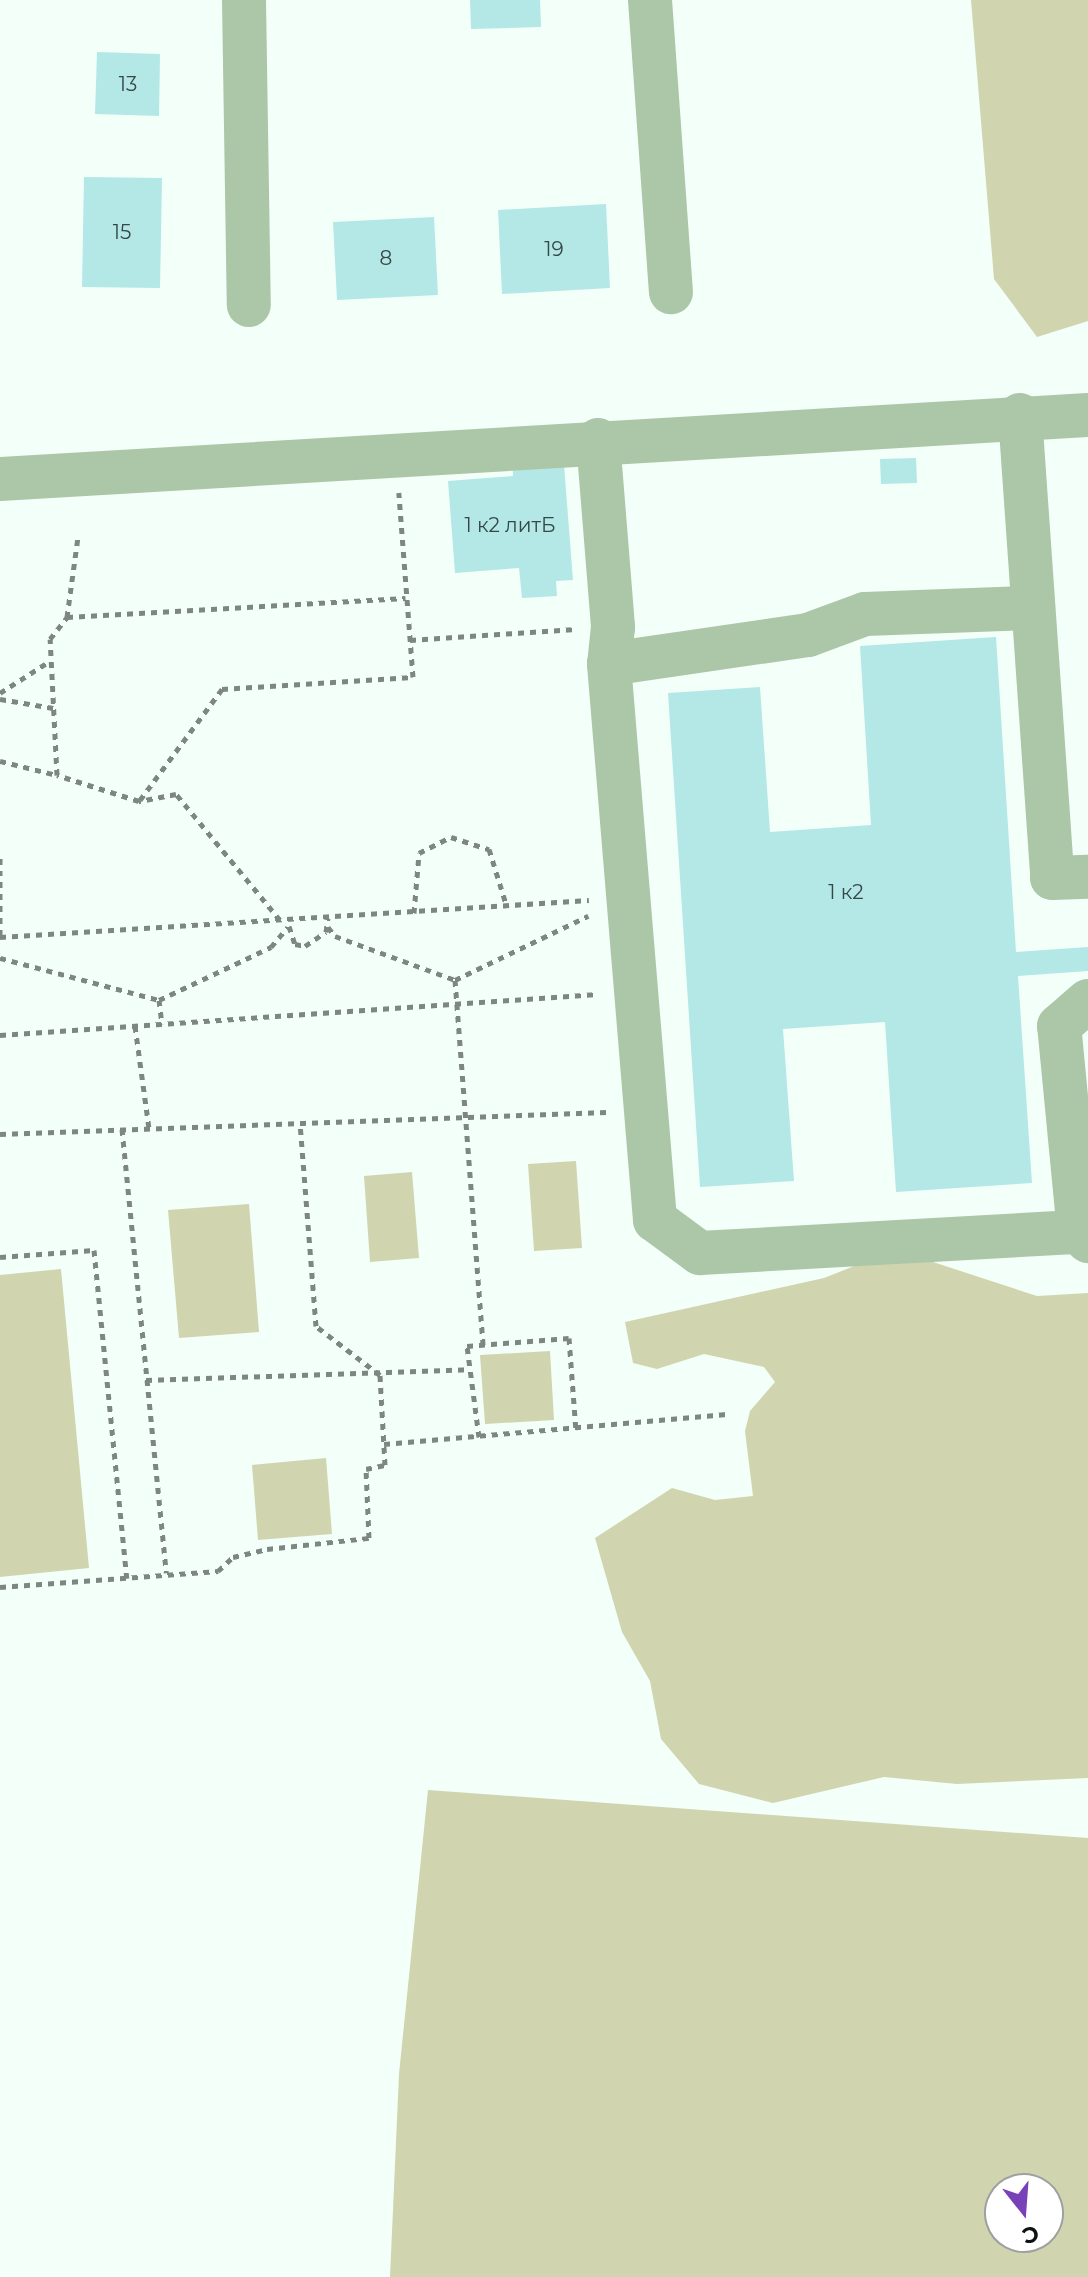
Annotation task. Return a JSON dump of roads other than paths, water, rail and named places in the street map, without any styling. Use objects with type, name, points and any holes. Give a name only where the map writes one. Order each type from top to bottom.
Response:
[{"type":"street","points":[[244,0],[249,305]]},
{"type":"street","points":[[650,0],[671,292]]},
{"type":"street","points":[[1020,415],[1029,608],[1052,878],[1088,877]]},
{"type":"street","points":[[0,479],[1020,415],[1088,415]]},
{"type":"street","points":[[598,440],[655,1220],[700,1253],[1083,1236],[1059,1026],[1088,1001]]},
{"type":"street","points":[[611,646],[808,635],[865,614],[1029,608]]}]
